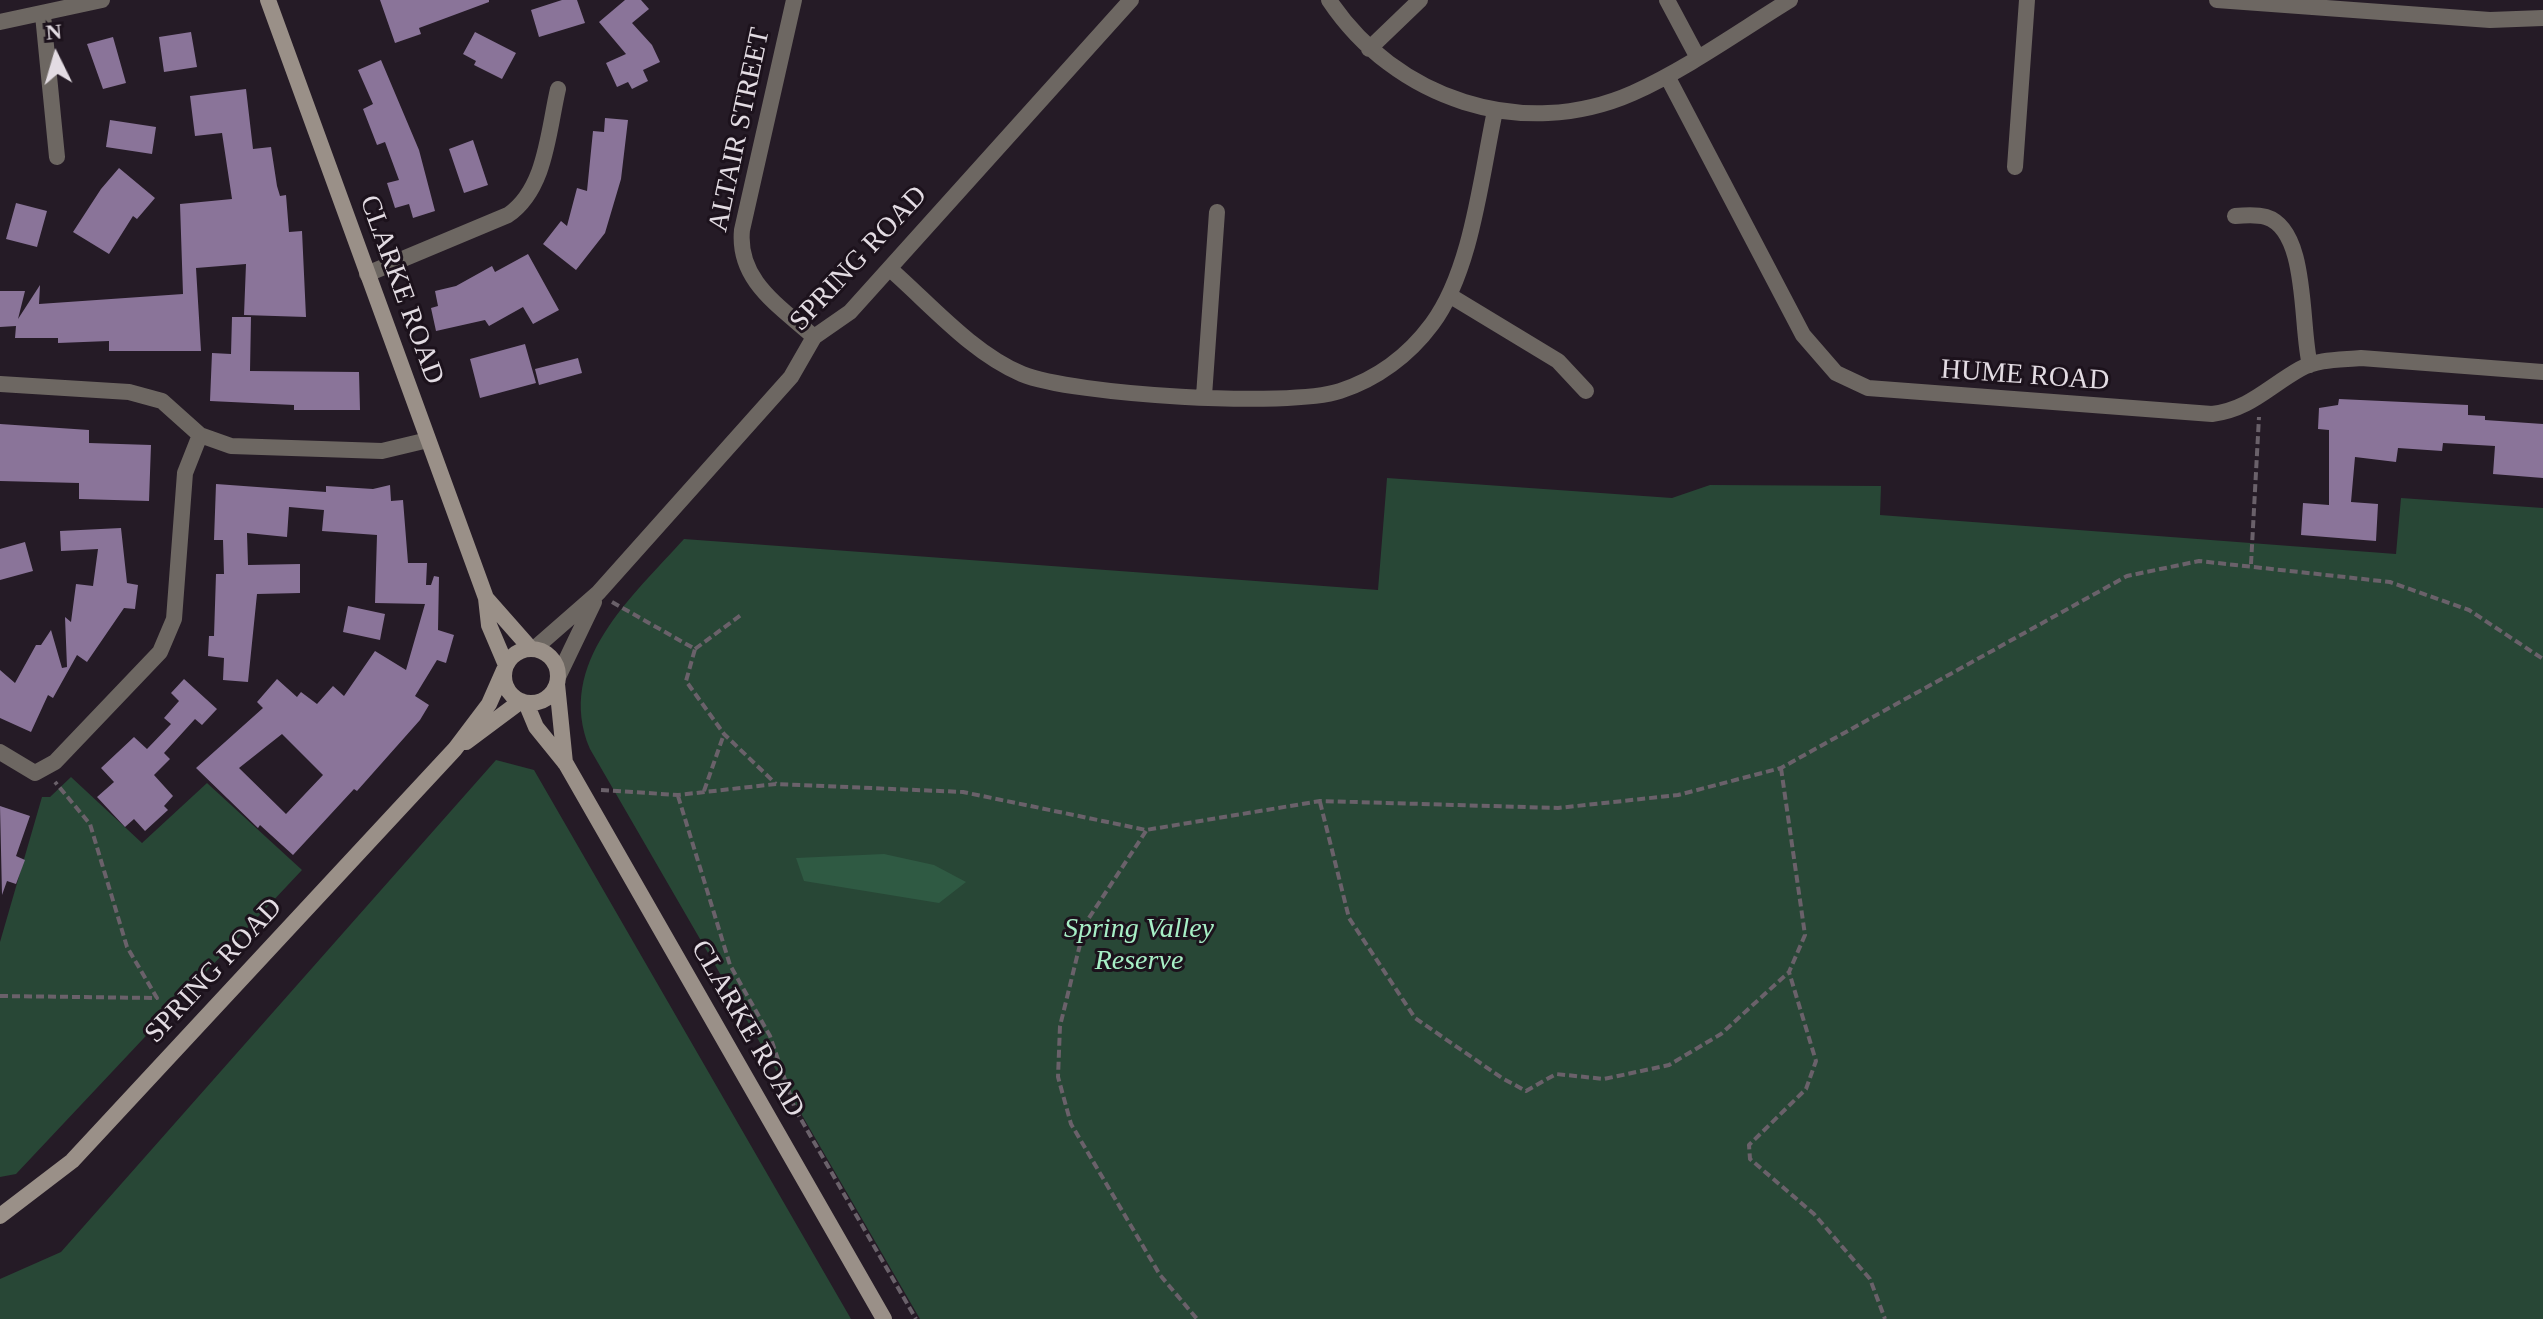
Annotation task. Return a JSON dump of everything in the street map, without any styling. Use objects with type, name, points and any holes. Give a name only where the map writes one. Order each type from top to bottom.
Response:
[{"type":"main road","name":"CLARKE ROAD","points":[[268,0],[486,598],[489,625],[505,667]]},
{"type":"main road","name":"CLARKE ROAD","points":[[486,598],[533,649]]},
{"type":"main road","points":[[533,649],[551,658],[557,680],[542,701],[524,702],[507,689],[505,667],[516,653],[533,649]]},
{"type":"main road","name":"SPRING ROAD","points":[[0,1216],[72,1161],[455,749],[489,704],[505,667]]},
{"type":"main road","name":"CLARKE ROAD","points":[[557,680],[566,764]]},
{"type":"main road","name":"CLARKE ROAD","points":[[524,702],[536,727],[566,764],[884,1319]]},
{"type":"main road","name":"SPRING ROAD","points":[[455,749],[524,702]]},
{"type":"street","points":[[0,22],[102,0]]},
{"type":"street","name":"ALTAIR STREET","points":[[794,0],[742,230],[741,252],[753,282],[814,337]]},
{"type":"street","name":"SPRING ROAD","points":[[533,649],[598,593],[797,370],[814,337],[850,312],[1131,0]]},
{"type":"street","points":[[1329,0],[1369,49],[1431,91],[1495,111],[1544,113],[1614,100],[1667,76],[1790,0]]},
{"type":"street","points":[[1369,49],[1420,0]]},
{"type":"street","points":[[1667,0],[1698,58]]},
{"type":"street","points":[[2015,167],[2027,0]]},
{"type":"street","points":[[2217,0],[2340,4],[2490,20],[2543,18]]},
{"type":"street","points":[[43,15],[57,157]]},
{"type":"street","name":"HUME ROAD","points":[[1667,76],[1803,335],[1823,362],[1844,379],[1884,391],[2196,414],[2226,413],[2260,399],[2310,365],[2361,358],[2543,372]]},
{"type":"street","points":[[367,274],[508,215],[522,205],[533,189],[558,89]]},
{"type":"street","points":[[890,269],[987,353],[1021,373],[1061,384],[1204,396],[1309,397],[1362,383],[1385,370],[1418,340],[1449,295],[1472,218],[1495,111]]},
{"type":"street","points":[[1204,396],[1217,212]]},
{"type":"street","points":[[2235,216],[2265,217],[2276,222],[2290,237],[2296,255],[2302,323],[2310,365]]},
{"type":"street","points":[[1449,295],[1558,361],[1586,391]]},
{"type":"street","points":[[0,384],[129,392],[162,401],[200,435],[231,446],[382,451],[428,440]]},
{"type":"street","points":[[0,752],[35,773],[55,762],[160,652],[174,619],[185,473],[200,435]]},
{"type":"street","name":"SPRING ROAD","points":[[557,680],[598,593]]},
{"type":"path","points":[[2251,565],[2260,399]]},
{"type":"path","points":[[579,788],[678,795],[776,784],[963,792],[1146,830],[1320,801],[1558,808],[1678,795],[1781,768],[2127,576],[2199,561],[2251,565],[2288,574],[2390,582],[2469,610],[2543,659]]},
{"type":"path","points":[[598,593],[695,649]]},
{"type":"path","points":[[741,615],[695,649],[686,681],[724,734],[776,784]]},
{"type":"path","points":[[704,791],[724,734]]},
{"type":"path","points":[[0,996],[157,998],[127,947],[90,824],[43,768]]},
{"type":"path","points":[[1320,801],[1349,918],[1415,1018],[1526,1091],[1556,1074],[1604,1079],[1669,1065],[1721,1034],[1789,972],[1805,935],[1781,768]]},
{"type":"path","points":[[678,795],[730,965],[770,1036],[795,1109],[916,1319]]},
{"type":"path","points":[[1146,830],[1085,924],[1060,1026],[1058,1077],[1071,1124],[1160,1275],[1197,1319]]},
{"type":"path","points":[[1789,972],[1816,1061],[1806,1089],[1749,1145],[1750,1159],[1814,1214],[1870,1279],[1885,1319]]},
{"type":"green space","name":"Spring Valley Reserve","points":[[1387,478],[1672,498],[1710,485],[1881,486],[1880,515],[2396,554],[2401,498],[2543,508],[2543,1319],[920,1319],[590,749],[582,718],[582,688],[590,660],[604,633],[622,608],[684,539],[1378,590]]},
{"type":"green space","points":[[496,760],[534,770],[851,1319],[0,1319],[0,1279],[61,1252]]},
{"type":"green space","points":[[71,777],[142,843],[207,783],[302,870],[16,1174],[0,1177],[0,942],[42,797],[50,797]]},
{"type":"green space","points":[[884,854],[934,865],[966,882],[939,903],[804,881],[796,858]]},
{"type":"building","points":[[380,0],[489,2],[419,28],[421,34],[395,43]]},
{"type":"building","points":[[562,0],[577,0],[585,23],[539,37],[531,10]]},
{"type":"building","points":[[625,0],[641,0],[649,9],[632,23],[652,45],[660,62],[643,70],[648,81],[632,89],[628,82],[617,87],[606,63],[626,54],[599,22]]},
{"type":"building","points":[[191,32],[197,67],[164,72],[159,37]]},
{"type":"building","points":[[475,32],[516,53],[502,79],[474,65],[476,61],[463,54]]},
{"type":"building","points":[[113,37],[126,83],[103,89],[87,44]]},
{"type":"building","points":[[381,60],[419,150],[435,211],[413,218],[409,204],[395,208],[387,183],[399,180],[385,142],[377,145],[363,109],[373,104],[358,70]]},
{"type":"building","points":[[246,89],[253,149],[271,147],[280,196],[286,195],[289,232],[302,231],[306,317],[244,315],[246,264],[196,268],[201,351],[109,351],[109,341],[58,343],[58,338],[15,338],[16,326],[0,327],[0,291],[25,291],[18,319],[40,285],[39,304],[183,294],[180,204],[232,199],[222,133],[195,136],[190,96]]},
{"type":"building","points":[[605,118],[628,120],[621,179],[605,233],[576,270],[543,244],[561,221],[567,226],[577,188],[587,191],[593,131],[604,132]]},
{"type":"building","points":[[110,120],[156,127],[152,154],[106,147]]},
{"type":"building","points":[[473,140],[488,185],[464,193],[449,149]]},
{"type":"building","points":[[119,168],[155,198],[137,219],[133,216],[109,254],[73,232]]},
{"type":"building","points":[[16,203],[47,211],[37,247],[6,239]]},
{"type":"building","points":[[528,254],[559,310],[533,324],[523,307],[489,326],[485,320],[436,331],[431,308],[438,306],[435,291],[456,286],[492,266],[495,272]]},
{"type":"building","points":[[232,317],[251,317],[250,371],[359,372],[360,410],[294,410],[294,405],[210,401],[212,353],[231,354]]},
{"type":"building","points":[[525,344],[536,383],[480,398],[470,359]]},
{"type":"building","points":[[578,358],[582,373],[539,385],[535,369]]},
{"type":"building","points":[[2339,399],[2468,405],[2468,415],[2485,416],[2485,420],[2543,424],[2543,478],[2493,474],[2495,446],[2443,443],[2442,451],[2398,448],[2396,462],[2355,457],[2351,502],[2378,504],[2376,541],[2301,535],[2303,503],[2329,505],[2329,430],[2318,429],[2319,408],[2338,405]]},
{"type":"building","points":[[0,424],[89,430],[89,443],[151,445],[149,501],[79,499],[79,483],[0,481]]},
{"type":"building","points":[[216,484],[326,492],[326,486],[373,489],[390,485],[391,501],[403,500],[408,563],[427,563],[426,585],[431,585],[434,576],[439,577],[438,630],[454,635],[446,663],[437,660],[415,696],[429,705],[420,720],[357,791],[354,789],[293,855],[260,825],[258,828],[196,768],[263,708],[257,702],[277,679],[297,697],[301,692],[317,704],[333,686],[344,696],[375,651],[406,670],[425,604],[375,603],[377,535],[322,531],[324,510],[289,507],[287,537],[247,533],[248,565],[300,564],[300,593],[257,594],[248,682],[223,680],[224,658],[208,656],[209,636],[214,636],[216,574],[224,574],[223,540],[214,540]],"holes":[[[282,734],[323,775],[286,814],[239,768]]]},
{"type":"building","points":[[121,528],[127,583],[138,585],[135,609],[124,608],[87,662],[77,655],[53,698],[48,695],[31,732],[0,718],[0,670],[15,683],[36,645],[41,645],[51,630],[62,668],[67,667],[65,617],[71,622],[76,584],[93,586],[98,549],[61,551],[60,531]]},
{"type":"building","points":[[25,542],[33,571],[0,580],[0,549]]},
{"type":"building","points":[[348,606],[385,614],[380,640],[343,632]]},
{"type":"building","points":[[184,679],[217,709],[202,725],[195,719],[164,753],[170,759],[154,775],[173,796],[164,806],[168,810],[145,831],[134,819],[125,827],[97,797],[114,782],[101,768],[134,737],[147,749],[171,724],[164,718],[179,701],[171,693]]},
{"type":"building","points":[[0,806],[30,816],[16,856],[25,860],[16,884],[7,881],[2,895]]}]
